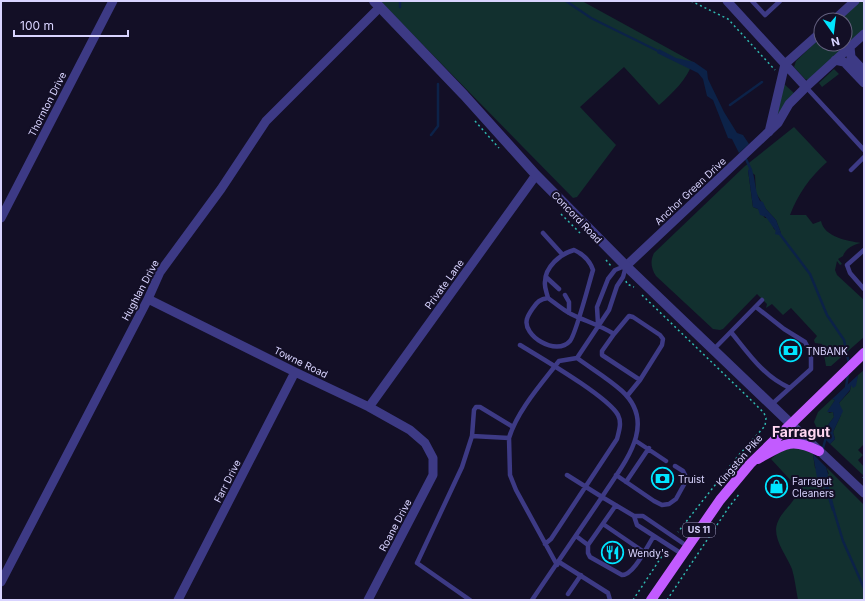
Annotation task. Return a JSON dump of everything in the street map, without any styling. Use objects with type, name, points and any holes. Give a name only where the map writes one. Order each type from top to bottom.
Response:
[{"type":"main road","name":"Kingston Pike","points":[[651,600],[722,498],[750,464],[790,423],[863,355]]},
{"type":"main road","points":[[750,464],[777,448],[791,443],[799,443],[817,449]]},
{"type":"street","name":"Thornton Drive","points":[[1,218],[113,1]]},
{"type":"street","points":[[727,1],[806,87]]},
{"type":"street","points":[[843,12],[855,1]]},
{"type":"street","name":"Concord Road","points":[[377,4],[464,95],[536,175],[626,266],[790,423]]},
{"type":"street","name":"Hughlan Drive","points":[[1,582],[148,299],[160,272],[221,189],[266,121],[377,4]]},
{"type":"street","name":"Anchor Green Drive","points":[[853,44],[864,34]]},
{"type":"street","points":[[769,132],[785,64],[813,39]]},
{"type":"street","name":"Anchor Green Drive","points":[[626,266],[769,132],[778,123],[789,104],[844,52]]},
{"type":"street","points":[[850,52],[851,57],[864,71]]},
{"type":"street","points":[[835,60],[844,62],[864,83]]},
{"type":"street","name":"Private Lane","points":[[369,407],[536,175]]},
{"type":"street","name":"Towne Road","points":[[148,299],[369,407],[410,430],[425,443],[433,458]]},
{"type":"street","name":"Farr Drive","points":[[178,600],[296,372]]},
{"type":"street","points":[[790,423],[864,493]]},
{"type":"street","name":"Roane Drive","points":[[368,600],[433,475],[433,458]]},
{"type":"lane","points":[[752,1],[765,15],[780,1]]},
{"type":"lane","points":[[806,87],[864,150]]},
{"type":"lane","points":[[851,170],[864,158]]},
{"type":"lane","points":[[543,234],[562,254]]},
{"type":"lane","points":[[548,298],[538,302],[527,318],[526,326],[529,332],[550,346],[556,348],[565,346],[571,340],[578,317],[593,270],[592,265],[581,253],[574,250],[562,254],[547,271],[545,282],[548,298],[569,313],[578,317],[598,324],[614,334]]},
{"type":"lane","points":[[864,250],[847,265],[850,274],[864,289]]},
{"type":"lane","points":[[598,324],[597,307],[608,279],[615,270],[626,266]]},
{"type":"lane","points":[[610,600],[608,593],[580,575],[558,564],[545,544],[510,475],[509,438],[512,427],[554,366],[559,361],[577,358],[591,340],[598,324],[609,310],[626,266]]},
{"type":"lane","points":[[546,277],[559,290]]},
{"type":"lane","points":[[565,295],[569,302],[569,313]]},
{"type":"lane","points":[[713,350],[762,300]]},
{"type":"lane","points":[[756,307],[769,319],[805,342],[810,347],[812,363],[811,369],[771,405]]},
{"type":"lane","points":[[627,396],[640,380],[662,345],[663,339],[660,335],[633,317],[629,316],[624,318],[602,351],[602,355],[640,380]]},
{"type":"lane","points":[[731,332],[760,367],[777,383],[790,388]]},
{"type":"lane","points":[[520,345],[593,393],[612,408],[619,416],[620,426],[617,439],[586,487],[545,544]]},
{"type":"lane","points":[[532,600],[558,564],[602,497],[636,441],[638,418],[633,404],[622,391],[577,358]]},
{"type":"lane","points":[[470,600],[417,563],[462,467],[472,436],[474,410],[476,406],[480,406],[512,427]]},
{"type":"lane","points":[[472,436],[509,438]]},
{"type":"lane","points":[[636,441],[649,448],[666,461]]},
{"type":"lane","points":[[626,482],[649,448]]},
{"type":"lane","points":[[616,475],[654,501],[662,505],[669,504],[676,499],[687,479],[683,472],[675,466]]},
{"type":"lane","points":[[567,475],[634,516],[643,516],[674,538],[685,550]]},
{"type":"lane","points":[[616,505],[588,545],[588,553],[590,557],[622,575],[626,575],[632,570],[654,536]]},
{"type":"lane","points":[[634,516],[637,525],[669,546],[685,550]]},
{"type":"lane","points":[[603,524],[644,552]]},
{"type":"lane","points":[[576,536],[588,545]]},
{"type":"lane","points":[[568,594],[580,575]]},
{"type":"path","points":[[691,1],[728,19],[779,74]]},
{"type":"path","points":[[674,538],[738,456],[765,426],[766,418]]},
{"type":"path","points":[[667,600],[740,493]]},
{"type":"path","points":[[633,600],[669,546]]},
{"type":"green space","points":[[380,1],[582,1],[693,62],[679,85],[659,105],[624,67],[580,107],[616,145],[577,197],[573,198]]},
{"type":"green space","points":[[860,1],[864,1],[864,30],[853,40],[853,12],[848,12]]},
{"type":"green space","points":[[813,45],[813,52],[839,52],[808,80],[805,79],[794,67],[796,61]]},
{"type":"green space","points":[[834,69],[839,74],[822,87],[819,83]]},
{"type":"green space","points":[[783,83],[795,94],[779,118],[777,112]]},
{"type":"green space","points":[[794,127],[827,162],[805,186],[790,215],[806,215],[813,224],[821,221],[827,231],[837,237],[861,243],[850,247],[843,256],[838,259],[842,264],[840,265],[837,261],[835,270],[837,275],[864,300],[864,337],[831,366],[826,366],[822,344],[815,343],[814,340],[817,336],[791,308],[783,315],[772,304],[766,308],[767,304],[757,294],[723,329],[713,329],[656,276],[653,270],[652,262],[654,253],[745,166]],"holes":[[[748,170],[755,175],[756,193],[766,209],[776,220],[781,233],[774,229],[769,218],[765,218],[758,209],[753,207]]]},
{"type":"green space","points":[[864,370],[864,444],[858,450],[863,455],[858,460],[864,467],[864,476],[830,444],[835,439],[833,432],[841,415],[839,403],[850,391],[851,385],[856,382],[858,375]]},
{"type":"green space","points":[[832,399],[835,400],[828,411],[829,413],[833,412],[834,417],[825,429],[819,433],[814,422],[818,412]]},
{"type":"green space","points":[[790,447],[807,449],[813,454],[815,468],[829,474],[826,467],[864,505],[864,600],[798,600],[792,569],[778,540],[776,529],[781,515],[795,498],[799,485],[797,477],[794,484],[771,459],[783,449]]},
{"type":"water","points":[[659,49],[676,58],[694,62],[707,71],[708,79],[724,112],[737,133],[743,135],[749,144],[739,153],[732,139],[728,138],[713,100],[707,96],[703,79],[698,73],[657,53]]},
{"type":"water","points":[[751,168],[758,197],[776,220],[781,233],[778,235],[775,234],[776,231],[772,222],[760,215],[758,209],[753,207],[748,170]]},
{"type":"water","points":[[858,375],[856,386],[853,388],[851,385],[850,390],[839,403],[843,411],[833,432],[835,439],[830,444],[819,433],[825,429],[834,417],[833,412],[827,412],[835,400],[832,399]]},
{"type":"water","points":[[813,454],[826,467],[828,474],[827,480],[835,510],[832,511],[822,479],[818,480],[817,478]]},
{"type":"waterway","points":[[400,1],[400,7]]},
{"type":"waterway","points":[[566,1],[591,18],[660,52]]},
{"type":"waterway","points":[[730,105],[762,82]]},
{"type":"waterway","points":[[431,135],[438,126],[438,84]]},
{"type":"waterway","points":[[745,157],[751,170]]},
{"type":"waterway","points":[[766,215],[776,229]]},
{"type":"waterway","points":[[779,233],[810,274],[827,315],[844,340],[849,364]]},
{"type":"waterway","points":[[846,388],[848,373]]},
{"type":"waterway","points":[[822,452],[826,437]]},
{"type":"waterway","points":[[833,508],[843,541],[864,588]]},
{"type":"place","name":"TNBANK","points":[[790,351]]},
{"type":"place","name":"Truist","points":[[662,479]]},
{"type":"place","name":"Farragut Cleaners","points":[[776,487]]},
{"type":"place","name":"Wendy's","points":[[613,553]]},
{"type":"district","name":"Farragut","points":[[801,432]]}]
